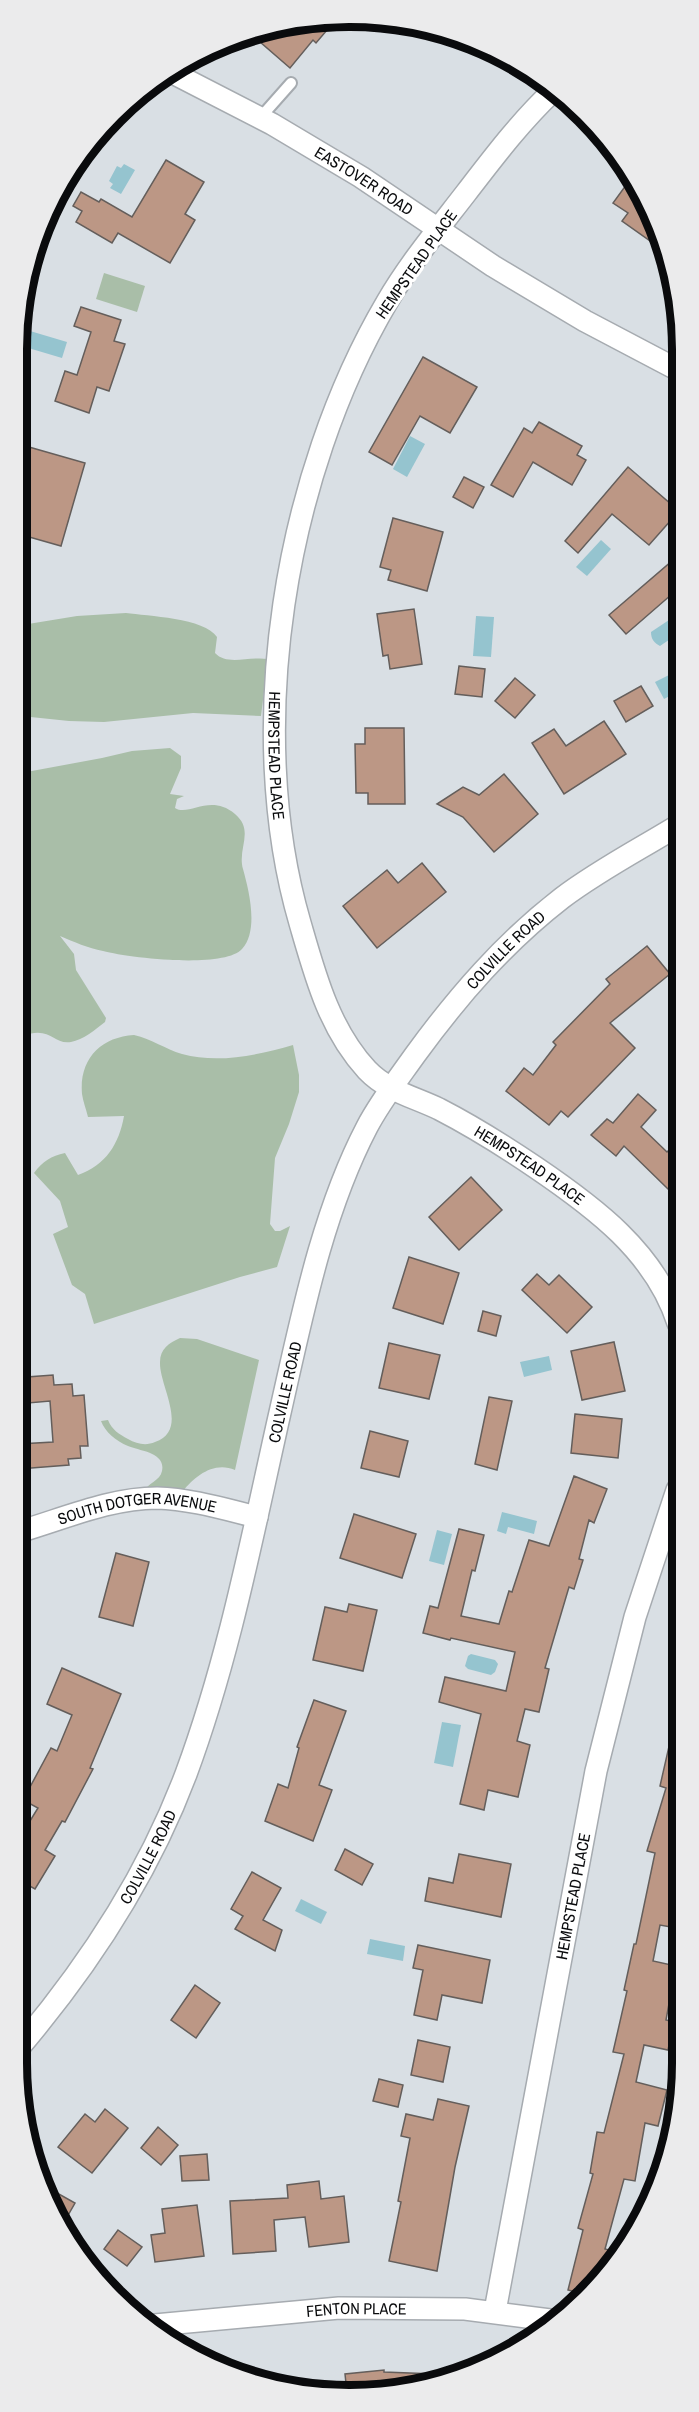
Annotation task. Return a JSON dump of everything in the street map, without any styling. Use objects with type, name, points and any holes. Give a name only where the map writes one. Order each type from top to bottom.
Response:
[{"type":"street","name":"EASTOVER ROAD","points":[[178,76],[260,118],[360,177],[493,266],[581,319],[672,367]]},
{"type":"street","name":"HEMPSTEAD PLACE","points":[[548,96],[508,140],[439,229],[389,299],[340,395],[316,462],[297,530],[289,572],[276,683],[277,795],[283,851],[296,909],[317,983],[331,1017],[361,1064],[373,1076],[391,1088],[439,1109],[508,1148],[573,1192],[615,1227],[648,1265],[672,1308]]},
{"type":"street","name":"COLVILLE ROAD","points":[[27,2036],[82,1966],[122,1905],[156,1841],[185,1776],[210,1702],[233,1620],[294,1353],[331,1211],[367,1126],[391,1088],[452,1004],[515,938],[586,881],[672,829]]},
{"type":"street","name":"SOUTH DOTGER AVENUE","points":[[27,1529],[109,1505],[142,1499],[189,1501],[256,1516]]},
{"type":"street","name":"HEMPSTEAD PLACE","points":[[495,2311],[596,1771],[632,1628],[672,1505]]},
{"type":"street","name":"FENTON PLACE","points":[[161,2324],[334,2308],[454,2308],[495,2311],[545,2319]]},
{"type":"lane","points":[[260,118],[291,83]]},
{"type":"green space","points":[[104,273],[145,286],[137,312],[96,299]]},
{"type":"green space","points":[[126,613],[175,619],[211,631],[217,637],[215,653],[220,657],[232,660],[268,659],[261,716],[193,713],[104,722],[27,717],[27,624],[77,616]]},
{"type":"green space","points":[[170,748],[181,756],[181,768],[170,794],[184,796],[177,799],[175,808],[187,810],[217,805],[226,808],[241,820],[245,833],[242,861],[251,910],[250,932],[247,941],[242,949],[232,955],[216,959],[176,960],[116,954],[86,947],[60,936],[74,954],[76,970],[106,1018],[105,1022],[85,1037],[71,1042],[59,1041],[45,1034],[27,1035],[27,772],[132,751]]},
{"type":"green space","points":[[134,1035],[182,1054],[210,1058],[252,1055],[293,1045],[299,1075],[299,1092],[275,1158],[270,1224],[275,1231],[290,1226],[277,1267],[94,1324],[85,1294],[72,1285],[53,1234],[68,1227],[60,1201],[34,1173],[48,1160],[65,1153],[78,1175],[96,1166],[110,1152],[119,1136],[124,1116],[88,1117],[82,1094],[84,1070],[88,1060],[102,1045]]},
{"type":"green space","points":[[180,1338],[197,1339],[259,1360],[235,1470],[220,1467],[212,1469],[199,1475],[183,1491],[144,1491],[161,1474],[160,1460],[151,1453],[119,1442],[108,1432],[101,1421],[108,1420],[119,1433],[138,1443],[152,1443],[165,1436],[172,1418],[161,1372],[160,1357],[166,1347]]},
{"type":"water","points":[[124,164],[135,170],[121,194],[110,188],[113,184],[109,181],[117,166],[121,168]]},
{"type":"water","points":[[30,331],[67,342],[62,358],[27,348]]},
{"type":"water","points":[[410,436],[425,444],[407,477],[393,469]]},
{"type":"water","points":[[601,540],[611,549],[587,576],[576,567]]},
{"type":"water","points":[[476,616],[494,617],[491,657],[473,656]]},
{"type":"water","points":[[672,618],[672,638],[660,646],[653,641],[651,632]]},
{"type":"water","points":[[672,674],[672,695],[664,699],[655,682]]},
{"type":"water","points":[[549,1356],[552,1370],[524,1377],[520,1362]]},
{"type":"water","points":[[502,1512],[537,1521],[534,1534],[508,1527],[506,1534],[497,1531]]},
{"type":"water","points":[[437,1530],[452,1534],[444,1565],[429,1561]]},
{"type":"water","points":[[471,1654],[495,1660],[498,1664],[495,1672],[491,1675],[468,1669],[465,1666]]},
{"type":"water","points":[[442,1722],[461,1725],[453,1767],[434,1763]]},
{"type":"water","points":[[301,1899],[327,1912],[321,1924],[295,1911]]},
{"type":"water","points":[[370,1939],[405,1946],[403,1961],[367,1954]]},
{"type":"building","points":[[329,28],[316,43],[313,40],[290,68],[258,40],[287,33]]},
{"type":"building","points":[[166,160],[204,182],[185,214],[195,220],[170,263],[118,233],[112,243],[76,222],[82,211],[73,206],[81,192],[99,202],[101,199],[132,217]]},
{"type":"building","points":[[627,184],[654,244],[622,221],[628,213],[613,203]]},
{"type":"building","points":[[81,307],[121,320],[114,341],[125,344],[109,391],[97,387],[89,413],[55,401],[65,371],[77,375],[91,332],[74,326]]},
{"type":"building","points":[[423,357],[477,387],[450,433],[420,416],[392,465],[369,452]]},
{"type":"building","points":[[539,422],[582,446],[577,455],[586,460],[572,485],[533,462],[513,497],[491,485],[524,428],[532,433]]},
{"type":"building","points":[[29,447],[85,463],[61,546],[27,536],[27,454]]},
{"type":"building","points":[[628,467],[672,505],[672,519],[649,545],[612,514],[578,553],[565,541]]},
{"type":"building","points":[[464,477],[484,487],[473,508],[453,497]]},
{"type":"building","points":[[393,518],[443,532],[427,591],[388,580],[391,570],[380,567]]},
{"type":"building","points":[[672,561],[672,594],[626,634],[609,615]]},
{"type":"building","points":[[414,609],[422,664],[390,669],[388,655],[383,656],[377,614]]},
{"type":"building","points":[[459,666],[485,669],[482,697],[455,694]]},
{"type":"building","points":[[515,678],[535,695],[515,718],[495,701]]},
{"type":"building","points":[[641,686],[653,706],[626,722],[614,701]]},
{"type":"building","points":[[604,721],[626,754],[564,794],[532,743],[554,729],[566,746]]},
{"type":"building","points":[[365,728],[404,728],[405,804],[368,804],[368,793],[356,793],[355,744],[365,744]]},
{"type":"building","points":[[504,774],[538,814],[494,852],[463,817],[437,804],[463,787],[479,795]]},
{"type":"building","points":[[422,863],[446,892],[377,948],[343,906],[387,870],[398,883]]},
{"type":"building","points":[[647,946],[670,974],[610,1023],[635,1048],[568,1117],[561,1111],[549,1125],[506,1091],[524,1068],[533,1075],[556,1045],[553,1042],[610,984],[606,979]]},
{"type":"building","points":[[638,1094],[656,1110],[641,1127],[667,1152],[672,1147],[672,1185],[668,1189],[624,1146],[616,1156],[591,1135],[607,1119],[613,1123]]},
{"type":"building","points":[[471,1177],[502,1210],[459,1250],[429,1217]]},
{"type":"building","points":[[409,1257],[459,1273],[443,1324],[393,1308]]},
{"type":"building","points":[[537,1274],[549,1285],[559,1275],[592,1307],[567,1333],[522,1290]]},
{"type":"building","points":[[483,1311],[501,1316],[496,1336],[478,1331]]},
{"type":"building","points":[[614,1342],[625,1391],[582,1400],[571,1351]]},
{"type":"building","points":[[389,1343],[440,1355],[429,1399],[379,1388]]},
{"type":"building","points":[[53,1375],[54,1385],[72,1384],[73,1396],[84,1395],[88,1446],[80,1446],[81,1458],[68,1459],[69,1465],[27,1468],[27,1444],[53,1442],[50,1401],[28,1403],[27,1377]]},
{"type":"building","points":[[489,1397],[512,1401],[497,1470],[475,1464]]},
{"type":"building","points":[[575,1414],[622,1419],[618,1458],[571,1453]]},
{"type":"building","points":[[370,1431],[408,1441],[399,1477],[361,1468]]},
{"type":"building","points":[[574,1476],[607,1489],[594,1523],[589,1520],[579,1559],[583,1560],[574,1589],[569,1587],[545,1668],[549,1669],[539,1712],[525,1709],[517,1741],[530,1745],[518,1797],[488,1790],[484,1810],[460,1804],[481,1714],[439,1702],[445,1677],[506,1691],[515,1652],[423,1633],[430,1606],[438,1608],[459,1529],[484,1535],[475,1571],[472,1570],[461,1616],[499,1624],[529,1540],[549,1546]]},
{"type":"building","points":[[354,1514],[416,1534],[402,1578],[340,1558]]},
{"type":"building","points":[[116,1553],[149,1562],[133,1626],[99,1617]]},
{"type":"building","points":[[349,1604],[377,1610],[363,1671],[313,1660],[325,1607],[347,1612]]},
{"type":"building","points":[[62,1668],[121,1694],[90,1768],[93,1769],[65,1822],[62,1821],[45,1850],[55,1856],[35,1889],[27,1885],[27,1826],[38,1808],[27,1802],[27,1793],[51,1748],[57,1751],[72,1715],[47,1704]]},
{"type":"building","points":[[314,1700],[346,1711],[319,1785],[332,1790],[313,1841],[265,1821],[278,1784],[288,1788],[299,1748],[297,1747]]},
{"type":"building","points":[[670,1742],[672,1742],[672,1927],[660,1925],[653,1961],[672,1965],[672,1988],[666,2020],[672,2022],[672,2031],[668,2050],[644,2045],[636,2082],[667,2090],[658,2126],[645,2123],[635,2181],[624,2179],[605,2249],[611,2251],[577,2292],[568,2290],[583,2230],[578,2228],[593,2174],[590,2173],[597,2132],[604,2133],[624,2054],[613,2052],[627,1991],[624,1990],[655,1853],[647,1851],[666,1788],[660,1786]]},
{"type":"building","points":[[345,1849],[373,1864],[362,1885],[335,1870]]},
{"type":"building","points":[[459,1854],[511,1864],[501,1917],[425,1901],[429,1878],[453,1883]]},
{"type":"building","points":[[252,1872],[281,1888],[263,1920],[282,1930],[275,1951],[235,1929],[243,1916],[231,1909]]},
{"type":"building","points":[[418,1945],[490,1960],[482,2003],[442,1995],[437,2020],[414,2015],[423,1970],[413,1968]]},
{"type":"building","points":[[195,1985],[220,2003],[196,2038],[171,2020]]},
{"type":"building","points":[[418,2040],[450,2047],[443,2082],[411,2075]]},
{"type":"building","points":[[379,2079],[403,2085],[398,2107],[373,2101]]},
{"type":"building","points":[[438,2099],[469,2106],[455,2167],[437,2271],[389,2261],[401,2202],[398,2201],[410,2138],[401,2136],[406,2114],[433,2120]]},
{"type":"building","points":[[105,2109],[128,2128],[92,2173],[58,2147],[85,2114],[95,2122]]},
{"type":"building","points":[[158,2127],[178,2145],[161,2165],[141,2148]]},
{"type":"building","points":[[207,2154],[209,2180],[182,2181],[180,2156]]},
{"type":"building","points":[[319,2181],[321,2199],[344,2196],[349,2242],[309,2247],[305,2217],[274,2220],[276,2251],[233,2254],[230,2201],[288,2198],[287,2185]]},
{"type":"building","points":[[54,2191],[75,2203],[67,2218]]},
{"type":"building","points":[[197,2205],[204,2256],[155,2262],[151,2235],[165,2233],[162,2209]]},
{"type":"building","points":[[118,2230],[142,2247],[127,2266],[104,2249]]},
{"type":"building","points":[[384,2370],[384,2372],[433,2374],[392,2382],[350,2385],[346,2385],[345,2374]]}]
